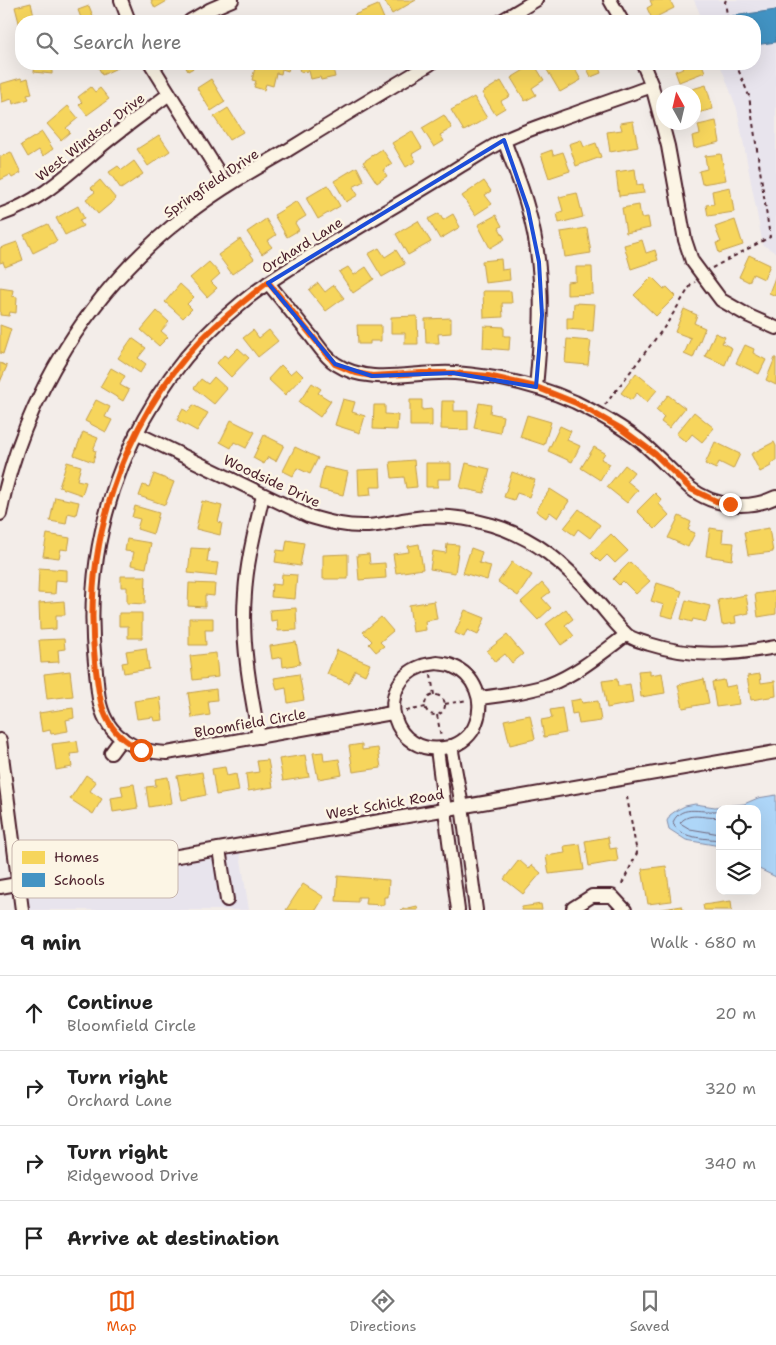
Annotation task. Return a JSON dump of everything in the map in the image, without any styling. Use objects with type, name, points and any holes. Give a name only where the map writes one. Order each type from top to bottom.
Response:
[{"type":"street","points":[[121,0],[127,15]]},
{"type":"street","points":[[200,15],[232,0]]},
{"type":"street","points":[[511,15],[536,0]]},
{"type":"street","points":[[610,0],[619,15]]},
{"type":"street","points":[[155,70],[227,186]]},
{"type":"street","name":"Springfield Drive","points":[[0,514],[24,431],[43,390],[77,330],[105,294],[151,245],[186,215],[227,186],[420,70]]},
{"type":"street","points":[[645,70],[652,86],[668,146],[685,240],[692,261],[721,300],[749,316],[776,328]]},
{"type":"street","name":"Orchard Lane","points":[[120,737],[104,716],[100,703],[92,639],[93,587],[98,547],[109,501],[124,461],[136,433],[167,382],[202,340],[230,313],[268,282],[504,140],[652,86]]},
{"type":"street","name":"West Windsor Drive","points":[[0,215],[20,207],[52,188],[116,134],[169,94]]},
{"type":"street","points":[[504,140],[528,208],[539,262],[542,315],[536,387]]},
{"type":"street","points":[[268,282],[335,364],[356,373],[372,376],[453,373],[488,376],[536,387],[598,414],[638,440],[691,489],[716,501],[743,505],[762,502],[776,497]]},
{"type":"street","name":"Woodside Drive","points":[[136,433],[308,516],[338,524],[369,526],[412,518],[440,516],[468,519],[504,529],[529,541],[556,558],[580,582],[626,635],[662,648],[699,654],[741,653],[776,647]]},
{"type":"street","points":[[259,737],[247,669],[244,621],[248,566],[263,495]]},
{"type":"street","points":[[480,698],[530,690],[550,684],[581,668],[626,635]]},
{"type":"street","points":[[438,663],[452,666],[465,674],[475,686],[480,698],[477,722],[472,731],[464,739],[443,748],[422,747],[403,734],[396,724],[392,713],[394,698],[399,684],[409,673],[429,664],[438,663]]},
{"type":"street","name":"Bloomfield Circle","points":[[120,737],[141,750],[167,753],[392,713]]},
{"type":"street","points":[[111,753],[120,737]]},
{"type":"street","points":[[0,740],[12,840]]},
{"type":"street","points":[[443,748],[462,806],[476,910]]},
{"type":"street","points":[[443,748],[444,809],[458,910]]},
{"type":"street","name":"West Schick Road","points":[[178,856],[776,752]]},
{"type":"street","points":[[219,849],[227,900]]},
{"type":"street","points":[[573,910],[573,908],[592,896],[612,896],[625,910]]},
{"type":"path","points":[[726,0],[727,15]]},
{"type":"path","points":[[598,414],[666,325],[691,286],[712,268],[770,237],[749,96],[738,70]]},
{"type":"path","points":[[429,664],[434,695]]},
{"type":"path","points":[[434,695],[443,698],[445,704],[442,712],[437,715]]},
{"type":"path","points":[[434,695],[426,701],[426,708],[429,712],[437,715]]},
{"type":"path","points":[[445,704],[480,698]]},
{"type":"path","points":[[392,713],[426,708]]},
{"type":"path","points":[[437,715],[443,748]]},
{"type":"path","points":[[622,884],[637,853],[627,796]]},
{"type":"highlighted area","points":[[504,140],[528,209],[539,262],[542,315],[536,387],[453,373],[372,376],[335,364],[268,283]]},
{"type":"shaded area","points":[[694,0],[776,0],[776,253],[763,245],[737,109],[722,70],[761,70],[761,15],[700,15]]},
{"type":"shaded area","points":[[239,847],[249,910],[25,910],[23,898],[178,898],[178,858]]},
{"type":"water","points":[[776,795],[776,877],[761,870],[761,805],[734,805],[744,804],[758,798]]},
{"type":"water","points":[[695,804],[715,807],[716,845],[686,840],[669,829],[667,821],[670,815],[685,806]]},
{"type":"building: Homes","points":[[151,0],[169,0],[155,8]]},
{"type":"building: Homes","points":[[384,0],[416,0],[392,14]]},
{"type":"building: Homes","points":[[650,0],[670,0],[674,8],[660,15],[650,15],[647,8],[652,5]]},
{"type":"building: Homes","points":[[31,3],[34,15],[17,15],[15,7]]},
{"type":"building: Homes","points":[[378,5],[382,15],[354,15]]},
{"type":"building: Homes","points":[[89,6],[93,15],[80,15],[78,10]]},
{"type":"building: Homes","points":[[34,70],[52,70],[52,74],[34,72]]},
{"type":"building: Homes","points":[[100,70],[113,70],[102,75]]},
{"type":"building: Homes","points":[[254,70],[282,70],[281,74],[276,73],[273,86],[266,84],[264,90],[254,87],[256,81],[252,80]]},
{"type":"building: Homes","points":[[300,70],[333,70],[335,77],[321,80],[320,77],[311,79],[309,71],[300,72]]},
{"type":"building: Homes","points":[[524,70],[538,70],[544,80],[532,88],[536,95],[525,101],[511,78]]},
{"type":"building: Homes","points":[[547,70],[575,70],[581,80],[560,92]]},
{"type":"building: Homes","points":[[588,70],[600,70],[601,73],[591,77]]},
{"type":"building: Homes","points":[[704,70],[705,72],[679,82],[675,71]]},
{"type":"building: Homes","points":[[21,78],[22,80],[28,78],[32,94],[27,95],[29,99],[13,104],[12,99],[2,102],[0,84]]},
{"type":"building: Homes","points":[[211,79],[225,102],[211,111],[197,88]]},
{"type":"building: Homes","points":[[501,81],[510,96],[501,101],[505,108],[495,114],[482,93]]},
{"type":"building: Homes","points":[[706,85],[713,109],[701,112],[701,86]]},
{"type":"building: Homes","points":[[91,87],[95,92],[100,88],[109,99],[87,115],[79,105],[82,102],[78,97]]},
{"type":"building: Homes","points":[[474,97],[487,118],[464,131],[451,110]]},
{"type":"building: Homes","points":[[68,106],[78,118],[66,128],[70,132],[61,140],[47,124]]},
{"type":"building: Homes","points":[[228,108],[243,132],[229,140],[214,117]]},
{"type":"building: Homes","points":[[444,115],[452,128],[440,135],[444,141],[434,147],[422,128]]},
{"type":"building: Homes","points":[[633,121],[638,147],[610,152],[607,132],[622,130],[620,123]]},
{"type":"building: Homes","points":[[716,121],[720,142],[694,148],[692,136],[700,134],[701,124]]},
{"type":"building: Homes","points":[[412,131],[422,148],[412,154],[416,161],[406,167],[392,143]]},
{"type":"building: Homes","points":[[42,132],[53,149],[43,156],[39,150],[28,157],[21,145]]},
{"type":"building: Homes","points":[[159,135],[170,151],[148,166],[137,149]]},
{"type":"building: Homes","points":[[581,140],[584,147],[596,143],[601,157],[576,166],[569,144]]},
{"type":"building: Homes","points":[[382,149],[392,164],[383,170],[387,176],[377,183],[363,162]]},
{"type":"building: Homes","points":[[552,150],[553,155],[563,152],[570,171],[549,178],[541,154]]},
{"type":"building: Homes","points":[[11,152],[21,173],[12,178],[10,175],[0,180],[0,157]]},
{"type":"building: Homes","points":[[721,154],[726,180],[702,184],[699,171],[707,169],[705,156]]},
{"type":"building: Homes","points":[[134,161],[143,174],[121,189],[109,172],[118,166],[122,170]]},
{"type":"building: Homes","points":[[357,167],[364,181],[353,187],[358,195],[346,202],[334,181]]},
{"type":"building: Homes","points":[[635,169],[637,185],[643,184],[644,193],[619,196],[616,172]]},
{"type":"building: Homes","points":[[100,180],[116,199],[98,214],[86,199],[95,192],[91,188]]},
{"type":"building: Homes","points":[[484,181],[491,191],[485,195],[492,204],[475,215],[462,196]]},
{"type":"building: Homes","points":[[328,185],[340,206],[318,219],[306,198]]},
{"type":"building: Homes","points":[[730,187],[734,212],[708,216],[706,205],[714,204],[712,191]]},
{"type":"building: Homes","points":[[577,193],[583,217],[559,223],[557,213],[563,211],[559,197]]},
{"type":"building: Homes","points":[[297,201],[306,216],[295,223],[299,230],[287,237],[274,215]]},
{"type":"building: Homes","points":[[639,205],[641,218],[648,217],[650,228],[626,233],[622,208]]},
{"type":"building: Homes","points":[[78,206],[84,218],[79,220],[83,226],[65,235],[56,218]]},
{"type":"building: Homes","points":[[439,213],[443,220],[453,214],[460,227],[440,239],[428,219]]},
{"type":"building: Homes","points":[[496,215],[502,226],[499,228],[505,239],[490,248],[478,225]]},
{"type":"building: Homes","points":[[266,219],[276,235],[267,241],[272,247],[262,254],[247,232]]},
{"type":"building: Homes","points":[[735,220],[743,245],[719,253],[716,243],[721,242],[715,227]]},
{"type":"building: Homes","points":[[418,221],[431,242],[408,255],[396,234]]},
{"type":"building: Homes","points":[[48,224],[57,241],[33,253],[24,235]]},
{"type":"building: Homes","points":[[587,228],[591,253],[565,257],[561,232]]},
{"type":"building: Homes","points":[[240,239],[254,259],[232,274],[218,255]]},
{"type":"building: Homes","points":[[642,240],[646,253],[655,250],[658,260],[631,269],[624,245]]},
{"type":"building: Homes","points":[[17,242],[23,260],[5,267],[3,262],[0,263],[0,248]]},
{"type":"building: Homes","points":[[379,248],[385,257],[396,250],[405,264],[382,277],[368,254]]},
{"type":"building: Homes","points":[[749,255],[770,265],[764,279],[753,274],[749,282],[739,277]]},
{"type":"building: Homes","points":[[501,259],[502,270],[509,269],[510,280],[485,283],[482,261]]},
{"type":"building: Homes","points":[[209,262],[220,274],[211,282],[217,288],[207,297],[190,278]]},
{"type":"building: Homes","points":[[348,267],[354,275],[366,267],[374,279],[353,293],[339,272]]},
{"type":"building: Homes","points":[[576,267],[592,267],[593,294],[567,295],[567,282],[576,281]]},
{"type":"building: Homes","points":[[776,275],[776,296],[769,293]]},
{"type":"building: Homes","points":[[652,277],[664,289],[667,287],[676,296],[656,316],[634,295]]},
{"type":"building: Homes","points":[[318,283],[325,292],[334,285],[344,298],[326,311],[309,290]]},
{"type":"building: Homes","points":[[180,284],[194,297],[187,304],[192,309],[183,318],[165,302]]},
{"type":"building: Homes","points":[[0,288],[13,290],[12,296],[17,297],[16,313],[10,312],[9,316],[0,315]]},
{"type":"building: Homes","points":[[483,291],[511,291],[512,303],[502,303],[503,317],[484,318]]},
{"type":"building: Homes","points":[[574,303],[595,304],[593,331],[567,329],[567,318],[573,318]]},
{"type":"building: Homes","points":[[684,309],[697,315],[694,323],[705,328],[693,358],[684,354],[691,338],[675,332]]},
{"type":"building: Homes","points":[[157,311],[169,322],[161,331],[168,337],[159,346],[141,330]]},
{"type":"building: Homes","points":[[417,316],[418,344],[405,344],[405,333],[391,333],[391,317]]},
{"type":"building: Homes","points":[[451,318],[451,333],[438,334],[439,343],[426,343],[425,319]]},
{"type":"building: Homes","points":[[0,325],[11,329],[3,354],[0,353]]},
{"type":"building: Homes","points":[[357,325],[381,325],[381,341],[370,341],[370,344],[358,344]]},
{"type":"building: Homes","points":[[484,326],[504,327],[504,336],[510,336],[509,350],[483,348]]},
{"type":"building: Homes","points":[[253,330],[259,338],[269,330],[278,341],[258,357],[243,338]]},
{"type":"building: Homes","points":[[715,333],[725,337],[722,343],[732,348],[725,365],[705,356]]},
{"type":"building: Homes","points":[[132,338],[146,348],[138,358],[146,364],[140,373],[118,358]]},
{"type":"building: Homes","points":[[567,339],[591,341],[588,365],[565,363]]},
{"type":"building: Homes","points":[[745,345],[754,349],[753,353],[766,360],[759,374],[736,363]]},
{"type":"building: Homes","points":[[238,348],[249,358],[231,377],[217,363],[224,355],[228,358]]},
{"type":"building: Homes","points":[[776,358],[776,385],[766,380]]},
{"type":"building: Homes","points":[[0,363],[7,366],[0,382]]},
{"type":"building: Homes","points":[[281,365],[290,374],[296,369],[303,376],[285,395],[268,379]]},
{"type":"building: Homes","points":[[111,368],[125,376],[120,385],[129,390],[123,401],[100,387]]},
{"type":"building: Homes","points":[[636,373],[657,390],[647,402],[637,393],[631,400],[621,393]]},
{"type":"building: Homes","points":[[214,377],[227,389],[214,404],[194,388],[201,379],[208,384]]},
{"type":"building: Homes","points":[[312,383],[321,389],[318,393],[331,401],[320,417],[299,402]]},
{"type":"building: Homes","points":[[668,395],[685,408],[669,428],[661,422],[664,417],[656,410]]},
{"type":"building: Homes","points":[[343,399],[355,402],[352,412],[365,416],[360,433],[335,425]]},
{"type":"building: Homes","points":[[96,400],[110,407],[105,417],[112,420],[106,432],[85,421]]},
{"type":"building: Homes","points":[[410,400],[422,400],[422,410],[432,409],[432,426],[410,426]]},
{"type":"building: Homes","points":[[442,401],[454,401],[454,411],[468,411],[468,430],[441,429]]},
{"type":"building: Homes","points":[[479,403],[491,405],[490,413],[503,416],[500,433],[474,428]]},
{"type":"building: Homes","points":[[193,405],[208,413],[197,431],[177,420],[183,409],[188,412]]},
{"type":"building: Homes","points":[[374,405],[385,405],[385,414],[398,415],[397,430],[373,429]]},
{"type":"building: Homes","points":[[694,412],[714,428],[702,442],[692,434],[686,442],[676,434]]},
{"type":"building: Homes","points":[[527,415],[551,422],[544,445],[520,437]]},
{"type":"building: Homes","points":[[231,420],[255,432],[246,448],[234,442],[231,448],[220,442]]},
{"type":"building: Homes","points":[[560,426],[571,431],[567,440],[580,446],[572,462],[548,451]]},
{"type":"building: Homes","points":[[83,432],[98,438],[93,450],[96,451],[93,462],[74,455]]},
{"type":"building: Homes","points":[[264,435],[284,445],[276,461],[268,457],[264,464],[253,458]]},
{"type":"building: Homes","points":[[715,442],[740,454],[733,469],[719,462],[716,469],[705,464]]},
{"type":"building: Homes","points":[[774,442],[776,446],[776,461],[760,472],[751,454]]},
{"type":"building: Homes","points":[[295,447],[318,458],[310,474],[297,468],[293,476],[283,471]]},
{"type":"building: Homes","points":[[594,447],[605,453],[601,459],[610,464],[600,480],[581,468]]},
{"type":"building: Homes","points":[[414,460],[417,487],[406,488],[404,477],[392,478],[390,462]]},
{"type":"building: Homes","points":[[67,462],[81,466],[77,480],[86,482],[82,495],[59,487]]},
{"type":"building: Homes","points":[[426,463],[451,463],[451,479],[438,479],[438,487],[426,487]]},
{"type":"building: Homes","points":[[466,463],[490,469],[484,493],[460,488]]},
{"type":"building: Homes","points":[[625,465],[634,472],[627,481],[638,490],[627,503],[607,487]]},
{"type":"building: Homes","points":[[324,467],[348,472],[343,495],[319,489]]},
{"type":"building: Homes","points":[[380,469],[381,487],[370,487],[371,495],[359,496],[358,470]]},
{"type":"building: Homes","points":[[512,472],[535,480],[529,497],[517,493],[514,500],[504,497]]},
{"type":"building: Homes","points":[[154,474],[174,482],[165,505],[139,496],[143,485],[149,487]]},
{"type":"building: Homes","points":[[550,489],[569,501],[558,518],[550,512],[546,518],[536,511]]},
{"type":"building: Homes","points":[[655,493],[662,500],[659,504],[669,515],[655,529],[637,511]]},
{"type":"building: Homes","points":[[55,497],[79,502],[76,515],[68,513],[66,524],[50,521]]},
{"type":"building: Homes","points":[[202,501],[222,506],[218,522],[222,523],[220,535],[196,529]]},
{"type":"building: Homes","points":[[135,506],[159,513],[153,534],[137,529],[140,519],[132,517]]},
{"type":"building: Homes","points":[[579,509],[600,525],[590,538],[578,529],[574,535],[564,528]]},
{"type":"building: Homes","points":[[679,516],[691,522],[688,530],[695,533],[688,547],[668,538]]},
{"type":"building: Homes","points":[[710,528],[723,530],[722,542],[734,543],[732,560],[706,556]]},
{"type":"building: Homes","points":[[769,528],[773,552],[748,555],[744,532]]},
{"type":"building: Homes","points":[[47,534],[70,538],[68,550],[61,549],[59,558],[43,556]]},
{"type":"building: Homes","points":[[611,534],[628,551],[615,563],[607,555],[600,562],[591,553]]},
{"type":"building: Homes","points":[[127,539],[151,543],[146,568],[131,565],[134,552],[125,551]]},
{"type":"building: Homes","points":[[287,540],[304,543],[300,566],[275,562],[277,550],[285,551]]},
{"type":"building: Homes","points":[[419,544],[423,569],[396,573],[393,554],[409,552],[408,546]]},
{"type":"building: Homes","points":[[447,544],[459,545],[455,573],[430,569],[433,551],[446,553]]},
{"type":"building: Homes","points":[[191,548],[209,549],[207,562],[218,563],[216,576],[188,573]]},
{"type":"building: Homes","points":[[471,548],[482,552],[479,563],[491,566],[487,580],[463,573]]},
{"type":"building: Homes","points":[[348,554],[348,579],[323,579],[323,555]]},
{"type":"building: Homes","points":[[369,554],[370,564],[385,563],[386,578],[359,580],[357,555]]},
{"type":"building: Homes","points":[[512,562],[532,575],[518,596],[498,582]]},
{"type":"building: Homes","points":[[630,562],[650,581],[636,594],[623,581],[619,585],[613,579]]},
{"type":"building: Homes","points":[[39,568],[67,570],[67,581],[56,580],[55,594],[38,593]]},
{"type":"building: Homes","points":[[282,574],[297,575],[295,599],[271,597],[272,584],[281,585]]},
{"type":"building: Homes","points":[[121,576],[146,576],[145,604],[127,603],[127,587],[121,587]]},
{"type":"building: Homes","points":[[189,583],[215,584],[214,596],[205,595],[205,607],[188,606]]},
{"type":"building: Homes","points":[[542,583],[550,592],[542,598],[551,608],[538,620],[521,602]]},
{"type":"building: Homes","points":[[657,583],[682,591],[673,618],[661,615],[664,605],[651,601]]},
{"type":"building: Homes","points":[[776,591],[776,614],[758,617],[755,594]]},
{"type":"building: Homes","points":[[746,595],[749,613],[735,616],[736,623],[722,625],[718,600]]},
{"type":"building: Homes","points":[[686,600],[710,606],[706,622],[693,619],[692,622],[681,619]]},
{"type":"building: Homes","points":[[64,601],[65,615],[56,615],[56,629],[40,630],[39,603]]},
{"type":"building: Homes","points":[[434,601],[437,619],[425,621],[426,630],[413,632],[409,605]]},
{"type":"building: Homes","points":[[296,608],[297,630],[278,631],[277,620],[271,621],[270,610]]},
{"type":"building: Homes","points":[[566,609],[573,619],[565,625],[574,636],[561,645],[546,624]]},
{"type":"building: Homes","points":[[465,610],[485,618],[478,635],[467,630],[464,637],[455,633]]},
{"type":"building: Homes","points":[[119,613],[142,613],[142,638],[128,638],[128,626],[119,626]]},
{"type":"building: Homes","points":[[381,617],[393,631],[380,642],[384,646],[376,652],[369,644],[372,641],[363,632]]},
{"type":"building: Homes","points":[[189,618],[213,618],[213,630],[205,630],[206,645],[189,645]]},
{"type":"building: Homes","points":[[507,635],[523,654],[512,663],[505,654],[495,662],[487,651]]},
{"type":"building: Homes","points":[[64,639],[65,649],[58,650],[59,662],[41,663],[39,640]]},
{"type":"building: Homes","points":[[296,642],[300,664],[283,667],[282,657],[272,659],[270,646]]},
{"type":"building: Homes","points":[[146,648],[149,669],[124,673],[122,663],[128,662],[126,651]]},
{"type":"building: Homes","points":[[337,650],[370,664],[365,675],[355,670],[349,683],[327,674]]},
{"type":"building: Homes","points":[[216,653],[218,677],[193,680],[190,656]]},
{"type":"building: Homes","points":[[650,670],[650,675],[662,673],[665,693],[641,697],[638,671]]},
{"type":"building: Homes","points":[[70,671],[73,696],[47,699],[44,674]]},
{"type":"building: Homes","points":[[299,674],[304,700],[288,703],[286,688],[277,690],[274,678]]},
{"type":"building: Homes","points":[[760,674],[761,683],[775,681],[776,696],[751,700],[747,676]]},
{"type":"building: Homes","points":[[617,679],[618,686],[630,684],[633,703],[607,708],[602,681]]},
{"type":"building: Homes","points":[[704,679],[709,703],[683,708],[678,685]]},
{"type":"building: Homes","points":[[724,680],[726,687],[736,685],[739,704],[716,707],[712,682]]},
{"type":"building: Homes","points":[[216,689],[217,700],[208,701],[210,715],[192,718],[188,693]]},
{"type":"building: Homes","points":[[160,697],[163,720],[154,721],[153,717],[137,719],[134,701]]},
{"type":"building: Homes","points":[[581,699],[582,703],[598,701],[601,721],[579,724],[577,713],[572,714],[570,701]]},
{"type":"building: Homes","points":[[73,708],[74,718],[66,720],[68,731],[51,734],[50,730],[42,732],[39,713]]},
{"type":"building: Homes","points":[[562,708],[566,733],[544,737],[541,720],[552,718],[550,710]]},
{"type":"building: Homes","points":[[530,715],[535,739],[510,745],[504,720]]},
{"type":"building: Homes","points":[[77,741],[79,753],[70,754],[72,767],[56,770],[52,744]]},
{"type":"building: Homes","points":[[362,744],[362,750],[378,748],[381,768],[353,772],[349,746]]},
{"type":"building: Homes","points":[[323,752],[324,761],[339,759],[342,775],[318,779],[313,753]]},
{"type":"building: Homes","points":[[305,755],[309,777],[283,781],[279,759]]},
{"type":"building: Homes","points":[[268,760],[273,787],[248,791],[246,774],[259,772],[257,761]]},
{"type":"building: Homes","points":[[225,767],[227,776],[236,774],[239,791],[216,795],[212,769]]},
{"type":"building: Homes","points":[[202,772],[206,795],[182,800],[177,776]]},
{"type":"building: Homes","points":[[86,775],[96,782],[90,791],[102,799],[93,814],[70,799]]},
{"type":"building: Homes","points":[[168,777],[172,803],[149,807],[146,787],[156,786],[155,779]]},
{"type":"building: Homes","points":[[134,784],[138,808],[113,812],[111,798],[123,796],[121,786]]},
{"type":"building: Homes","points":[[608,837],[610,849],[616,848],[618,861],[589,866],[585,841]]},
{"type":"building: Homes","points":[[580,844],[584,870],[549,874],[546,856],[565,853],[564,846]]},
{"type":"building: Homes","points":[[519,860],[529,869],[532,865],[541,873],[523,894],[504,879]]},
{"type":"building: Homes","points":[[666,866],[671,901],[648,904],[642,869]]},
{"type":"building: Homes","points":[[338,876],[389,880],[388,897],[384,897],[384,905],[365,904],[366,897],[358,897],[358,902],[336,901]]},
{"type":"building: Homes","points":[[303,884],[324,897],[316,910],[286,910]]},
{"type":"building: Homes","points":[[731,901],[732,910],[704,910],[703,905]]},
{"type":"building: Homes","points":[[541,904],[542,910],[522,910],[522,907]]},
{"type":"building: Homes","points":[[417,906],[418,910],[400,910]]},
{"type":"building: Homes","points":[[682,906],[683,910],[656,910]]},
{"type":"building: Schools","points":[[776,10],[776,42],[761,44],[761,15],[739,15]]},
{"type":"route","points":[[141,750],[117,735],[104,716],[100,703],[92,639],[93,587],[98,547],[109,501],[136,433],[167,382],[202,340],[240,304],[268,282],[318,346],[335,364],[356,373],[372,376],[453,373],[488,376],[536,387],[592,411],[638,440],[691,489],[716,501],[730,504]]}]
